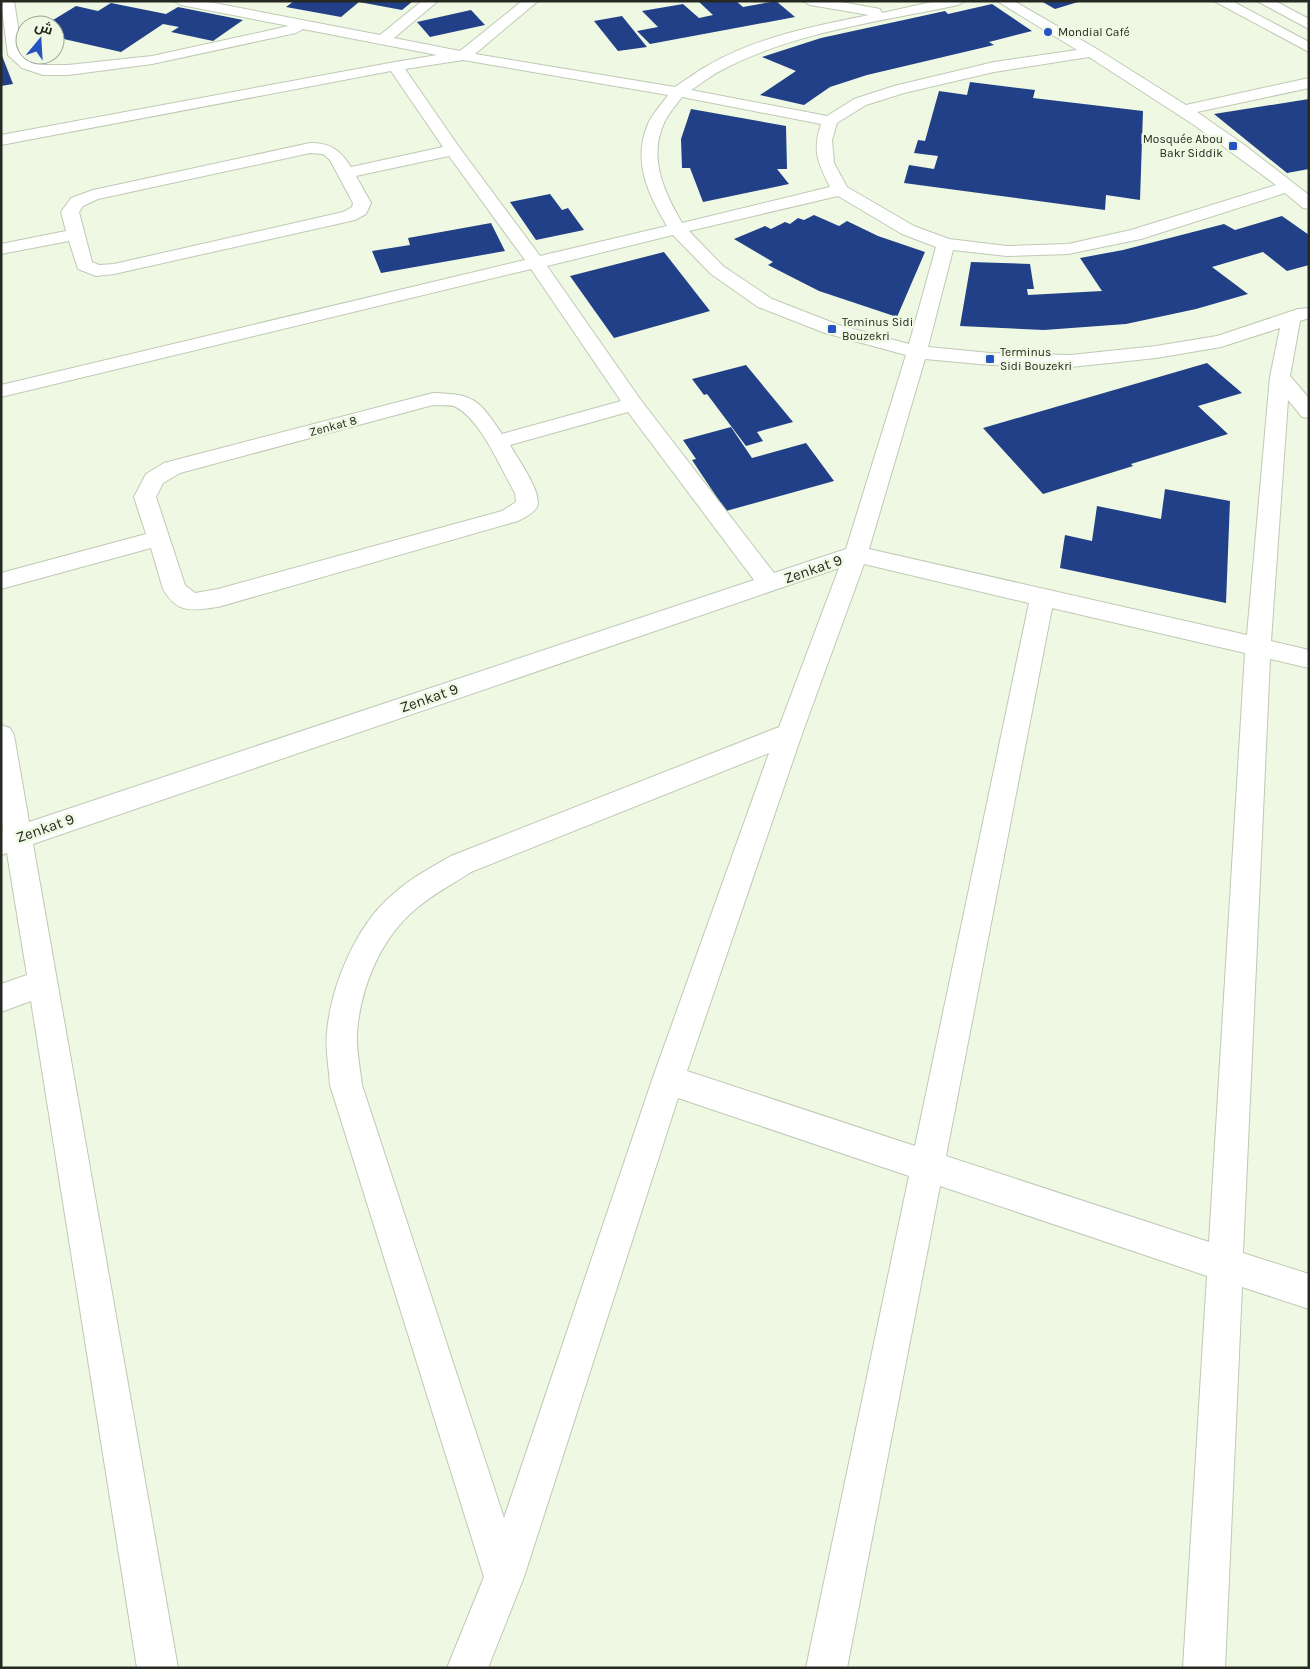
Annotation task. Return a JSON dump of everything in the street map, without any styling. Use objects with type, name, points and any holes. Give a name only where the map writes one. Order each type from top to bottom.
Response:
[{"type":"street","points":[[7,1],[15,54],[27,65],[43,70],[77,69],[152,60],[306,26]]},
{"type":"street","points":[[181,1],[463,56],[678,92],[830,121]]},
{"type":"street","points":[[382,41],[431,1]]},
{"type":"street","points":[[1,140],[395,66],[463,56],[531,1]]},
{"type":"street","points":[[810,1],[891,15]]},
{"type":"street","points":[[958,1],[813,31],[756,48],[714,68],[678,92],[656,123],[649,150],[650,172],[661,201],[677,229],[717,270],[765,303],[832,329],[917,352],[990,359],[1071,361],[1156,352],[1221,341],[1300,315]]},
{"type":"street","points":[[1004,1],[1092,52],[1185,110],[1309,204]]},
{"type":"street","points":[[1221,1],[1309,48]]},
{"type":"street","points":[[1264,1],[1309,24]]},
{"type":"street","points":[[1092,52],[994,67],[899,89],[860,102],[830,121],[824,140],[826,163],[840,190],[908,230],[946,244],[1007,251],[1068,249],[1136,235],[1288,187]]},
{"type":"street","points":[[395,66],[536,262],[633,404],[769,583]]},
{"type":"street","points":[[1185,110],[1309,83]]},
{"type":"street","points":[[325,147],[334,153],[362,203],[360,210],[349,216],[123,267],[96,271],[84,265],[76,234],[70,212],[77,202],[93,195],[310,148],[325,147]]},
{"type":"street","points":[[346,173],[454,150]]},
{"type":"street","points":[[1,392],[840,190]]},
{"type":"street","points":[[1,249],[76,234]]},
{"type":"street","points":[[467,1668],[504,1577],[668,1080],[789,734],[856,554],[917,352],[946,244]]},
{"type":"street","points":[[1204,1668],[1258,647],[1280,377],[1300,315]]},
{"type":"street","points":[[1280,377],[1309,412]]},
{"type":"street","name":"Zenkat 8","points":[[433,399],[459,400],[476,410],[497,442],[526,493],[527,505],[510,516],[218,598],[190,602],[175,589],[145,497],[154,479],[172,468],[433,399]]},
{"type":"street","points":[[497,442],[633,404]]},
{"type":"street","points":[[1,581],[159,538]]},
{"type":"street","points":[[856,554],[1309,658]]},
{"type":"street","name":"Zenkat 9","points":[[10,840],[856,554]]},
{"type":"street","points":[[826,1668],[1042,596]]},
{"type":"street","points":[[504,1577],[346,1086],[342,1032],[351,988],[369,946],[392,913],[418,891],[461,864],[789,734]]},
{"type":"street","points":[[1,735],[10,840],[44,983],[158,1668]]},
{"type":"street","points":[[1,998],[44,983]]},
{"type":"street","points":[[668,1080],[1309,1292]]},
{"type":"building","points":[[294,1],[413,1],[402,10],[359,2],[341,17],[286,7]]},
{"type":"building","points":[[698,1],[736,1],[743,7],[776,1],[795,17],[650,44],[637,31],[658,27],[642,11],[683,4],[699,18],[713,15]]},
{"type":"building","points":[[1041,1],[1078,1],[1078,2],[1055,9]]},
{"type":"building","points":[[111,3],[166,14],[178,7],[243,20],[213,41],[171,32],[179,27],[163,24],[121,52],[65,39],[65,15],[61,15],[76,6],[98,11]]},
{"type":"building","points":[[992,4],[1032,31],[989,42],[994,45],[867,75],[830,87],[804,105],[760,95],[796,71],[762,57],[821,38],[945,11],[948,14]]},
{"type":"building","points":[[471,10],[485,25],[430,37],[417,22]]},
{"type":"building","points":[[622,16],[647,47],[618,51],[594,21]]},
{"type":"building","points":[[1,53],[13,84],[1,86]]},
{"type":"building","points":[[970,82],[1035,90],[1033,98],[1143,111],[1140,200],[1106,195],[1105,210],[904,183],[909,165],[934,169],[938,156],[914,153],[918,140],[925,141],[939,91],[967,95]]},
{"type":"building","points":[[1309,99],[1309,169],[1287,173],[1214,114]]},
{"type":"building","points":[[691,109],[786,126],[787,169],[777,169],[789,184],[703,202],[690,168],[682,168],[681,139]]},
{"type":"building","points":[[550,194],[562,210],[568,208],[584,230],[536,240],[510,202]]},
{"type":"building","points":[[814,215],[839,226],[847,221],[878,236],[925,252],[897,317],[819,291],[768,265],[773,262],[734,239],[765,226],[771,229],[785,222],[790,224],[798,218],[804,220]]},
{"type":"building","points":[[1282,216],[1309,235],[1309,265],[1287,271],[1263,252],[1212,267],[1248,294],[1196,309],[1126,324],[1044,330],[960,326],[971,262],[1030,264],[1034,289],[1027,289],[1028,295],[1102,291],[1080,258],[1123,250],[1224,224],[1235,230]]},
{"type":"building","points":[[491,223],[505,251],[381,273],[372,251],[410,245],[408,238]]},
{"type":"building","points":[[664,252],[710,311],[614,338],[570,276]]},
{"type":"building","points":[[1207,363],[1242,393],[1198,406],[1228,434],[1043,494],[983,428]]},
{"type":"building","points":[[746,365],[793,422],[757,432],[763,441],[746,446],[707,394],[704,395],[692,379]]},
{"type":"building","points":[[731,427],[752,458],[806,443],[834,481],[726,511],[692,460],[696,459],[683,440]]},
{"type":"building","points":[[1165,489],[1230,501],[1226,603],[1060,568],[1065,535],[1092,541],[1097,506],[1161,519]]},
{"type":"place","name":"Mondial Café","points":[[1048,32]]},
{"type":"place","name":"Mosquée Abou Bakr Siddik","points":[[1233,146]]},
{"type":"place","name":"Teminus Sidi Bouzekri","points":[[832,329]]},
{"type":"place","name":"Terminus Sidi Bouzekri","points":[[990,359]]}]
